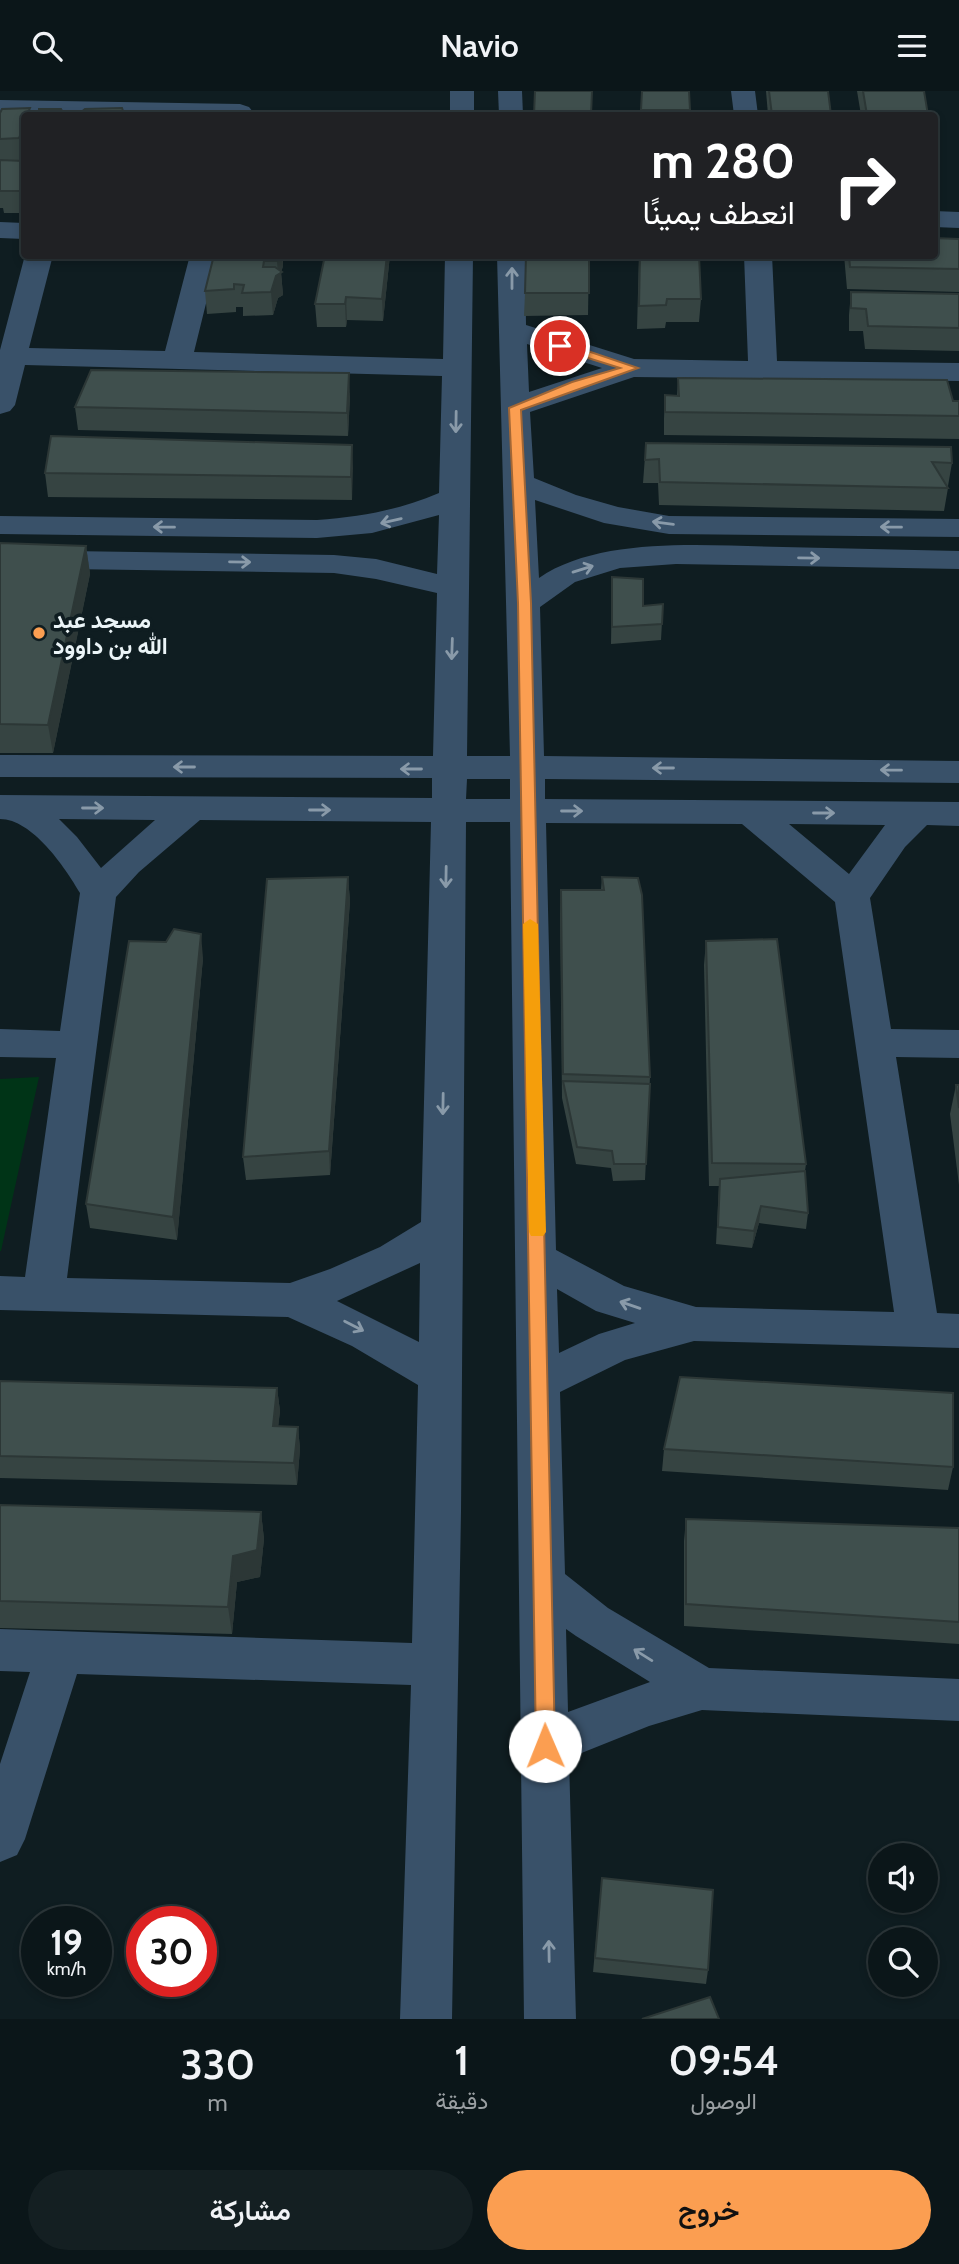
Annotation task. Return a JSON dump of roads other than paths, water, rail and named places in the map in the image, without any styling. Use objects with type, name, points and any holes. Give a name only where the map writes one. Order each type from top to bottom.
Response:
[{"type":"street","points":[[461,112],[462,91]]},
{"type":"street","points":[[510,91],[511,112]]},
{"type":"street","points":[[743,91],[746,112]]},
{"type":"street","points":[[0,108],[85,100],[241,106]]},
{"type":"street","points":[[938,219],[959,220]]},
{"type":"street","points":[[0,230],[21,231]]},
{"type":"street","points":[[0,405],[38,259]]},
{"type":"street","points":[[177,361],[203,259]]},
{"type":"street","points":[[426,2019],[435,1665],[440,1230],[459,259]]},
{"type":"street","points":[[511,259],[524,603],[550,2019]]},
{"type":"street","points":[[758,259],[763,370]]},
{"type":"street","points":[[512,330],[632,368],[959,372]]},
{"type":"street","points":[[13,356],[457,368]]},
{"type":"street","points":[[515,408],[632,368]]},
{"type":"street","points":[[520,483],[565,502],[615,516],[669,525],[959,527]]},
{"type":"street","points":[[0,525],[317,529],[363,527],[412,516],[454,498]]},
{"type":"street","points":[[524,603],[564,575],[617,559],[676,555],[959,560]]},
{"type":"street","points":[[0,559],[334,563],[376,569],[454,588]]},
{"type":"street","points":[[0,766],[959,772]]},
{"type":"street","points":[[11,807],[959,814]]},
{"type":"street","points":[[11,807],[63,841],[80,861],[98,893]]},
{"type":"street","points":[[44,1294],[98,893],[126,863],[191,809]]},
{"type":"street","points":[[749,812],[852,897]]},
{"type":"street","points":[[918,814],[892,839],[870,867],[852,897],[918,1330]]},
{"type":"street","points":[[0,1043],[77,1045]]},
{"type":"street","points":[[874,1043],[959,1044]]},
{"type":"street","points":[[291,1300],[345,1281],[396,1258],[440,1230]]},
{"type":"street","points":[[538,1259],[611,1299],[696,1324],[959,1331]]},
{"type":"street","points":[[0,1293],[291,1300],[343,1320],[393,1346],[439,1376]]},
{"type":"street","points":[[539,1382],[614,1346],[696,1324]]},
{"type":"street","points":[[543,1584],[603,1629],[702,1689]]},
{"type":"street","points":[[0,1650],[435,1665]]},
{"type":"street","points":[[0,1839],[60,1652]]},
{"type":"street","points":[[545,1746],[596,1723],[702,1689],[959,1700]]},
{"type":"place","name":"مسجد عبد الله بن داوود","points":[[39,633]]}]
